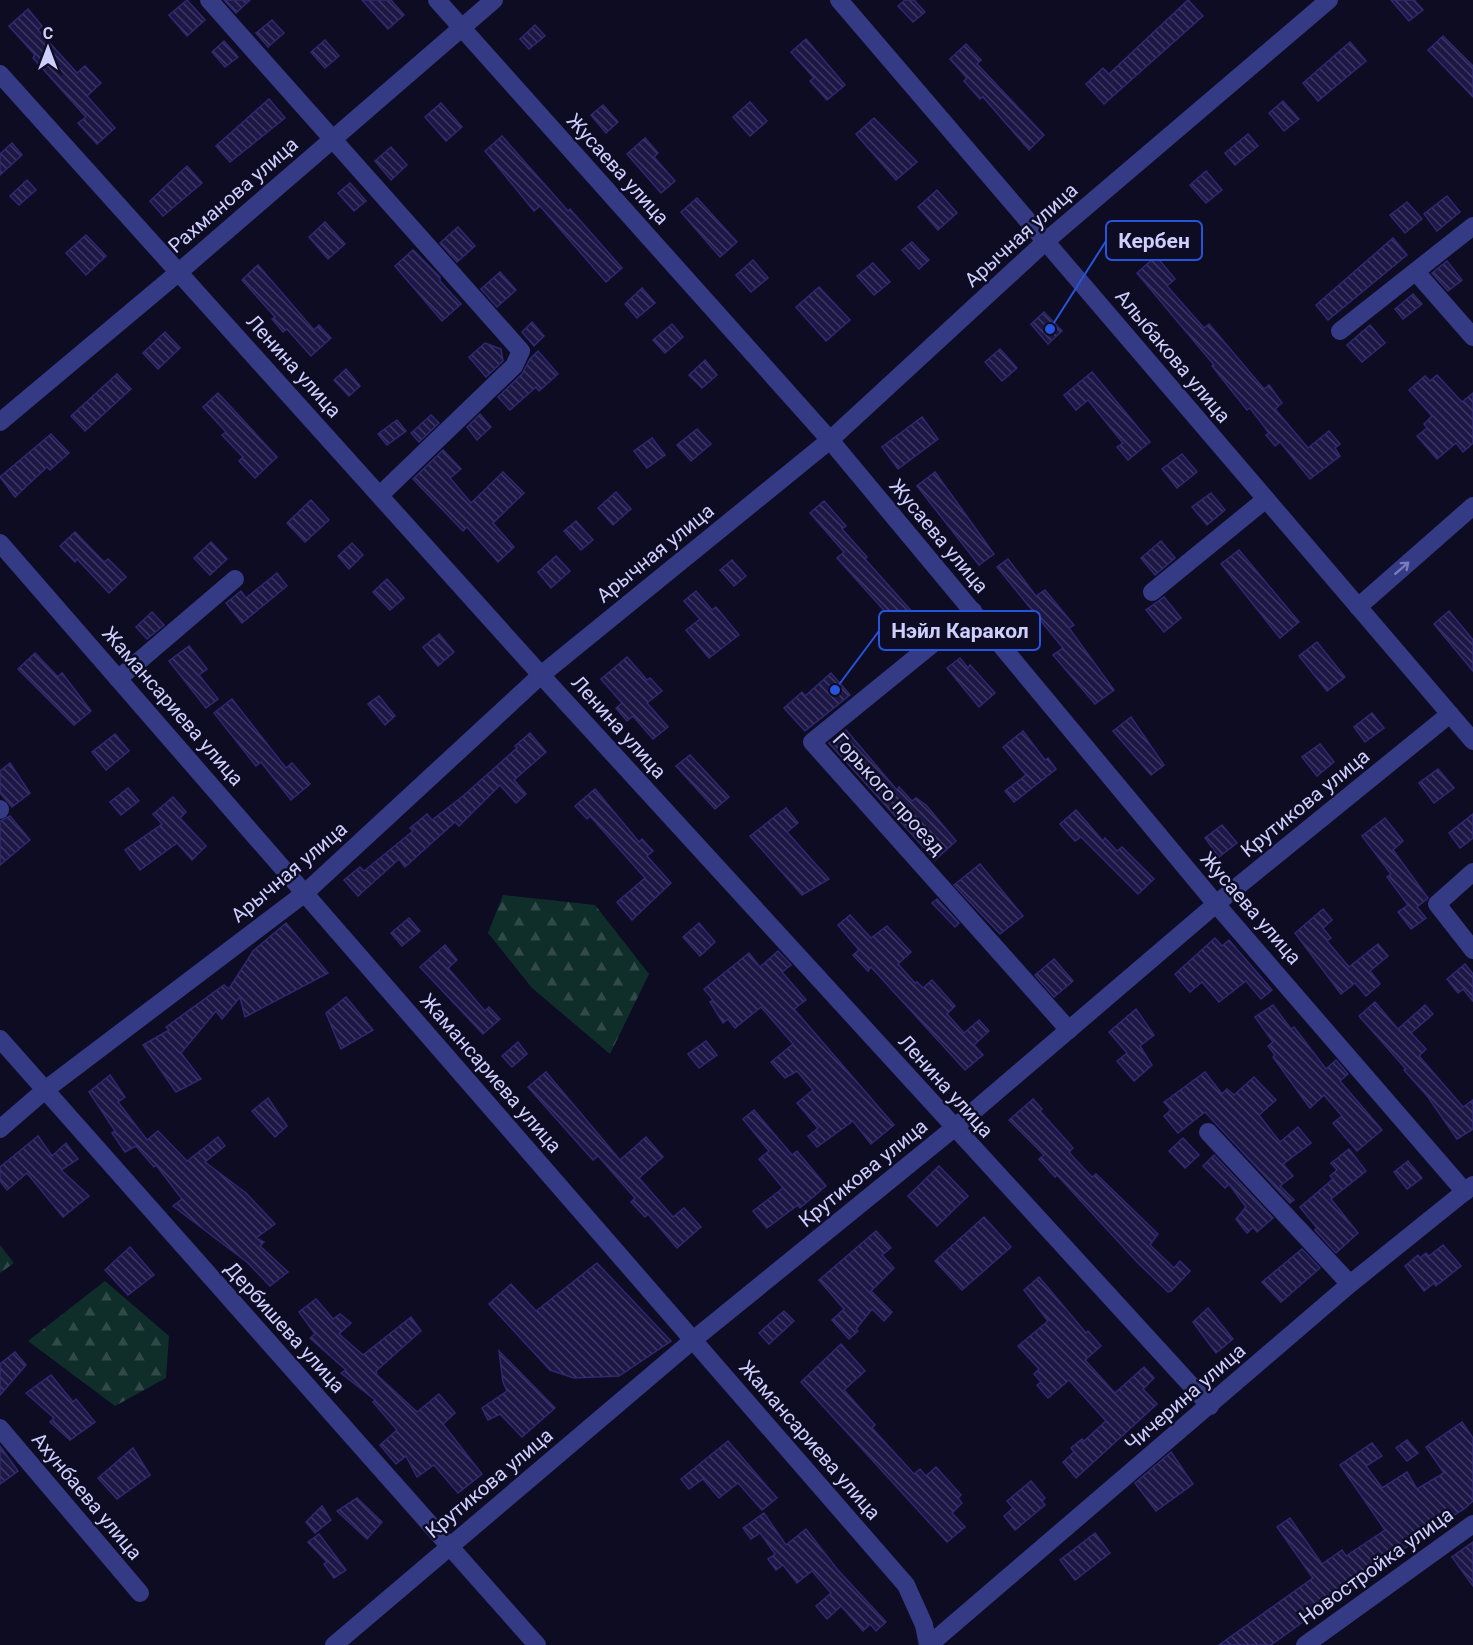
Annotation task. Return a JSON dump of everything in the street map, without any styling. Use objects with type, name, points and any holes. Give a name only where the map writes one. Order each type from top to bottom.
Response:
[{"type":"street","points":[[209,0],[521,351],[514,366],[380,495]]},
{"type":"street","name":"Жусаева улица","points":[[437,0],[830,440],[1216,904],[1469,1188]]},
{"type":"street","name":"Рахманова улица","points":[[0,422],[179,272],[494,0]]},
{"type":"street","name":"Алыбакова улица","points":[[838,0],[1473,741]]},
{"type":"street","name":"Арычная улица","points":[[0,1129],[45,1090],[305,893],[541,675],[830,440],[1046,242],[1329,0]]},
{"type":"street","name":"Ленина улица","points":[[0,74],[541,675],[1210,1406]]},
{"type":"street","points":[[1340,331],[1473,226]]},
{"type":"street","points":[[1416,272],[1473,338]]},
{"type":"street","points":[[1152,592],[1266,499]]},
{"type":"street","points":[[1358,607],[1473,506]]},
{"type":"street","name":"Жамансариева улица","points":[[0,543],[906,1585],[924,1625],[928,1645]]},
{"type":"street","points":[[118,679],[235,579]]},
{"type":"street","name":"Горького проезд","points":[[973,611],[812,742],[1069,1030]]},
{"type":"street","name":"Крутикова улица","points":[[334,1645],[693,1340],[954,1128],[1216,904],[1450,714]]},
{"type":"street","points":[[1473,872],[1437,904],[1473,950]]},
{"type":"street","name":"Дербишева улица","points":[[0,1039],[537,1645]]},
{"type":"street","points":[[1208,1131],[1350,1284]]},
{"type":"street","name":"Чичерина улица","points":[[928,1645],[1350,1284],[1469,1188]]},
{"type":"street","name":"Ахунбаева улица","points":[[0,1428],[140,1593]]},
{"type":"street","name":"Новостройка улица","points":[[1305,1645],[1473,1524]]},
{"type":"green space","points":[[503,895],[595,905],[649,974],[610,1054],[532,988],[488,933]]},
{"type":"green space","points":[[0,1245],[14,1263],[0,1273]]},
{"type":"green space","points":[[105,1281],[169,1336],[166,1378],[115,1406],[28,1341]]},
{"type":"building","points":[[187,0],[205,20],[187,36],[169,15]]},
{"type":"building","points":[[224,0],[250,0],[236,13]]},
{"type":"building","points":[[362,0],[391,0],[404,15],[388,29]]},
{"type":"building","points":[[905,0],[914,0],[925,12],[913,22],[898,6]]},
{"type":"building","points":[[1188,0],[1203,16],[1104,104],[1086,84],[1103,68],[1109,74]]},
{"type":"building","points":[[1391,0],[1414,0],[1423,10],[1409,21]]},
{"type":"building","points":[[28,9],[42,26],[38,30],[77,73],[85,66],[101,83],[87,96],[115,128],[97,144],[78,123],[86,117],[33,58],[35,55],[9,26]]},
{"type":"building","points":[[272,20],[284,33],[268,47],[256,33]]},
{"type":"building","points":[[535,25],[545,36],[529,49],[520,39]]},
{"type":"building","points":[[1443,36],[1473,66],[1473,97],[1428,50]]},
{"type":"building","points":[[806,39],[845,85],[827,100],[810,81],[814,78],[791,52]]},
{"type":"building","points":[[325,40],[339,56],[325,68],[311,52]]},
{"type":"building","points":[[224,41],[238,57],[225,67],[212,52]]},
{"type":"building","points":[[1350,42],[1366,61],[1318,101],[1303,83]]},
{"type":"building","points":[[966,44],[981,60],[977,64],[1044,135],[1029,150],[983,97],[980,99],[964,81],[967,78],[950,59]]},
{"type":"building","points":[[269,99],[285,118],[230,162],[216,146]]},
{"type":"building","points":[[1283,101],[1299,119],[1284,131],[1269,113]]},
{"type":"building","points":[[750,102],[767,121],[750,136],[733,117]]},
{"type":"building","points":[[441,103],[462,127],[446,141],[425,117]]},
{"type":"building","points":[[603,105],[618,122],[606,133],[591,115]]},
{"type":"building","points":[[874,118],[917,162],[896,180],[856,134]]},
{"type":"building","points":[[1248,134],[1258,146],[1235,165],[1225,153]]},
{"type":"building","points":[[502,136],[622,268],[606,282],[540,206],[534,211],[485,151]]},
{"type":"building","points":[[645,138],[658,153],[654,157],[675,181],[661,193],[627,154]]},
{"type":"building","points":[[12,143],[22,155],[0,175],[0,154]]},
{"type":"building","points":[[391,147],[407,165],[391,180],[375,161]]},
{"type":"building","points":[[187,166],[202,183],[163,216],[150,201]]},
{"type":"building","points":[[1206,171],[1222,190],[1206,203],[1190,185]]},
{"type":"building","points":[[27,180],[36,190],[19,205],[10,196]]},
{"type":"building","points":[[350,183],[366,201],[354,211],[338,193]]},
{"type":"building","points":[[937,190],[957,213],[938,230],[918,207]]},
{"type":"building","points":[[1447,196],[1460,212],[1437,231],[1424,214]]},
{"type":"building","points":[[697,198],[737,242],[720,257],[681,212]]},
{"type":"building","points":[[1407,202],[1422,219],[1405,233],[1390,215]]},
{"type":"building","points":[[325,222],[345,244],[328,259],[309,237]]},
{"type":"building","points":[[458,227],[475,246],[457,262],[440,243]]},
{"type":"building","points":[[86,235],[106,256],[86,275],[66,253]]},
{"type":"building","points":[[1393,238],[1407,255],[1328,320],[1316,305]]},
{"type":"building","points":[[912,242],[929,260],[919,269],[902,250]]},
{"type":"building","points":[[413,250],[440,277],[440,281],[461,304],[442,321],[395,266]]},
{"type":"building","points":[[1156,256],[1175,279],[1167,286],[1204,328],[1209,324],[1264,389],[1269,385],[1282,403],[1275,409],[1308,448],[1329,431],[1340,444],[1335,448],[1340,456],[1310,479],[1280,442],[1275,446],[1266,435],[1269,433],[1250,408],[1247,410],[1212,366],[1214,365],[1137,273]]},
{"type":"building","points":[[753,260],[768,278],[751,292],[736,275]]},
{"type":"building","points":[[1447,261],[1462,280],[1448,291],[1432,273]]},
{"type":"building","points":[[873,263],[890,282],[874,295],[857,276]]},
{"type":"building","points":[[258,265],[314,330],[319,325],[331,338],[311,356],[287,329],[283,332],[272,319],[275,317],[242,280]]},
{"type":"building","points":[[500,272],[516,290],[497,307],[481,289]]},
{"type":"building","points":[[819,287],[850,320],[826,341],[796,307]]},
{"type":"building","points":[[642,288],[655,303],[637,318],[625,304]]},
{"type":"building","points":[[1413,294],[1422,304],[1403,319],[1395,309]]},
{"type":"building","points":[[1044,312],[1062,331],[1048,344],[1031,324]]},
{"type":"building","points":[[532,322],[544,336],[534,346],[522,332]]},
{"type":"building","points":[[672,324],[683,337],[665,353],[653,340]]},
{"type":"building","points":[[1370,325],[1385,343],[1362,362],[1347,345]]},
{"type":"building","points":[[165,332],[180,348],[158,369],[143,353]]},
{"type":"building","points":[[485,343],[501,349],[503,361],[486,377],[469,357]]},
{"type":"building","points":[[1000,349],[1017,368],[1002,381],[985,362]]},
{"type":"building","points":[[538,351],[558,374],[539,391],[536,387],[510,410],[498,397],[522,374],[530,359]]},
{"type":"building","points":[[705,360],[717,375],[702,388],[689,375]]},
{"type":"building","points":[[346,369],[360,386],[349,396],[334,380]]},
{"type":"building","points":[[1092,372],[1150,442],[1128,460],[1117,447],[1123,443],[1088,400],[1076,410],[1064,395]]},
{"type":"building","points":[[117,374],[131,389],[85,431],[71,416]]},
{"type":"building","points":[[1437,375],[1462,402],[1473,393],[1473,443],[1463,452],[1456,443],[1437,459],[1417,436],[1427,428],[1424,424],[1432,416],[1409,390],[1425,376],[1430,381]]},
{"type":"building","points":[[218,393],[277,457],[255,478],[239,461],[243,457],[222,435],[226,432],[203,407]]},
{"type":"building","points":[[480,414],[491,427],[477,440],[467,427]]},
{"type":"building","points":[[431,415],[439,423],[419,442],[411,433]]},
{"type":"building","points":[[922,417],[938,439],[898,469],[882,447]]},
{"type":"building","points":[[397,420],[406,431],[387,445],[378,434]]},
{"type":"building","points":[[697,429],[711,444],[691,461],[677,445]]},
{"type":"building","points":[[51,434],[69,453],[50,470],[47,467],[15,497],[0,477]]},
{"type":"building","points":[[652,438],[665,455],[647,468],[634,451]]},
{"type":"building","points":[[443,450],[461,469],[450,478],[471,503],[503,472],[524,493],[493,523],[514,547],[498,562],[467,527],[463,531],[413,479]]},
{"type":"building","points":[[1182,454],[1197,472],[1177,488],[1162,469]]},
{"type":"building","points":[[935,472],[994,554],[979,565],[917,486]]},
{"type":"building","points":[[616,492],[631,509],[613,525],[598,508]]},
{"type":"building","points":[[1211,493],[1225,510],[1207,525],[1192,507]]},
{"type":"building","points":[[311,500],[329,520],[305,542],[287,523]]},
{"type":"building","points":[[824,501],[846,526],[842,529],[867,557],[865,559],[913,613],[898,626],[837,558],[844,552],[810,513]]},
{"type":"building","points":[[576,521],[593,540],[581,550],[564,531]]},
{"type":"building","points":[[75,532],[104,562],[108,559],[126,577],[109,593],[77,559],[75,562],[60,546]]},
{"type":"building","points":[[1161,541],[1175,558],[1155,575],[1141,558]]},
{"type":"building","points":[[211,542],[227,559],[210,575],[194,558]]},
{"type":"building","points":[[352,543],[363,555],[349,569],[338,556]]},
{"type":"building","points":[[1239,550],[1299,622],[1280,638],[1221,564]]},
{"type":"building","points":[[556,556],[570,571],[551,588],[538,572]]},
{"type":"building","points":[[1008,559],[1036,596],[1045,590],[1074,625],[1069,628],[1114,690],[1095,704],[1053,655],[1063,648],[997,567]]},
{"type":"building","points":[[732,560],[746,576],[734,586],[720,570]]},
{"type":"building","points":[[277,573],[287,586],[242,623],[226,603],[241,591],[246,598]]},
{"type":"building","points":[[387,579],[404,598],[390,610],[373,592]]},
{"type":"building","points":[[696,591],[712,610],[716,607],[739,635],[709,658],[686,630],[700,619],[684,601]]},
{"type":"building","points":[[1164,597],[1181,618],[1164,632],[1146,610]]},
{"type":"building","points":[[1449,611],[1473,640],[1473,671],[1434,624]]},
{"type":"building","points":[[152,612],[164,625],[147,639],[136,627]]},
{"type":"building","points":[[439,634],[454,652],[438,666],[423,647]]},
{"type":"building","points":[[1317,642],[1345,677],[1327,691],[1299,656]]},
{"type":"building","points":[[189,646],[207,669],[199,675],[218,699],[206,708],[169,661]]},
{"type":"building","points":[[35,653],[58,677],[62,673],[91,711],[74,725],[18,669]]},
{"type":"building","points":[[627,657],[647,680],[650,678],[662,691],[647,703],[668,727],[653,739],[633,716],[627,721],[616,708],[622,703],[601,679]]},
{"type":"building","points":[[960,658],[968,668],[970,665],[995,693],[979,707],[947,668]]},
{"type":"building","points":[[831,673],[850,695],[805,731],[784,708],[802,692],[805,696]]},
{"type":"building","points":[[379,696],[395,716],[385,725],[368,704]]},
{"type":"building","points":[[232,699],[286,768],[292,763],[310,784],[291,800],[261,762],[256,766],[214,713]]},
{"type":"building","points":[[1372,713],[1384,728],[1365,742],[1354,727]]},
{"type":"building","points":[[1131,717],[1164,765],[1151,775],[1113,731]]},
{"type":"building","points":[[846,730],[897,790],[899,787],[912,801],[916,798],[926,805],[956,841],[935,860],[829,743]]},
{"type":"building","points":[[1023,731],[1045,760],[1048,758],[1056,769],[1014,802],[1005,791],[1026,775],[1003,747]]},
{"type":"building","points":[[530,733],[546,752],[514,780],[526,794],[516,803],[500,785],[459,826],[455,822],[405,867],[399,859],[358,896],[344,880],[360,867],[364,871],[413,831],[410,828],[427,814],[432,820],[463,796],[517,748],[515,746]]},
{"type":"building","points":[[115,734],[129,751],[106,770],[92,752]]},
{"type":"building","points":[[1320,744],[1334,762],[1317,776],[1302,757]]},
{"type":"building","points":[[690,755],[729,797],[715,809],[676,766]]},
{"type":"building","points":[[10,763],[30,793],[12,807],[0,793],[0,771]]},
{"type":"building","points":[[1438,769],[1454,788],[1434,803],[1419,783]]},
{"type":"building","points":[[128,788],[139,801],[121,815],[110,802]]},
{"type":"building","points":[[595,789],[639,842],[642,839],[653,851],[647,856],[671,883],[632,920],[617,902],[645,878],[590,816],[587,819],[575,806]]},
{"type":"building","points":[[173,797],[186,812],[180,818],[206,846],[192,860],[177,843],[140,870],[125,850],[162,824],[153,814]]},
{"type":"building","points":[[786,808],[798,823],[787,832],[829,879],[802,895],[750,836]]},
{"type":"building","points":[[1076,810],[1103,841],[1105,838],[1117,851],[1122,847],[1154,879],[1138,894],[1081,837],[1075,841],[1060,824]]},
{"type":"building","points":[[1473,814],[1473,838],[1460,848],[1449,833]]},
{"type":"building","points":[[10,816],[30,840],[0,865],[0,821]]},
{"type":"building","points":[[1385,818],[1403,841],[1393,850],[1428,898],[1417,907],[1426,918],[1411,929],[1398,912],[1408,905],[1387,877],[1391,874],[1362,836]]},
{"type":"building","points":[[1222,825],[1237,843],[1219,857],[1205,838]]},
{"type":"building","points":[[980,864],[1023,916],[1000,934],[954,885]]},
{"type":"building","points":[[937,899],[959,923],[955,927],[932,903]]},
{"type":"building","points":[[1323,909],[1332,920],[1323,928],[1331,938],[1327,941],[1349,967],[1378,944],[1388,956],[1370,971],[1380,984],[1366,996],[1355,983],[1341,994],[1295,933]]},
{"type":"building","points":[[850,915],[871,938],[887,926],[911,952],[898,964],[915,983],[917,982],[923,988],[932,980],[955,1006],[947,1014],[964,1033],[979,1020],[989,1031],[974,1045],[983,1055],[965,1070],[871,967],[868,971],[853,955],[859,950],[838,925]]},
{"type":"building","points":[[409,918],[420,931],[402,946],[391,933]]},
{"type":"building","points":[[286,923],[328,973],[245,1017],[240,997],[222,1019],[216,1011],[181,1053],[201,1079],[176,1092],[143,1045],[169,1030],[166,1027],[224,985],[229,989],[253,951]]},
{"type":"building","points":[[699,923],[715,942],[700,956],[683,937]]},
{"type":"building","points":[[1215,938],[1222,946],[1229,940],[1272,990],[1261,999],[1246,981],[1219,1002],[1202,982],[1190,992],[1175,974]]},
{"type":"building","points":[[445,945],[457,960],[448,968],[485,1011],[489,1007],[500,1019],[483,1034],[420,967]]},
{"type":"building","points":[[778,951],[791,965],[782,972],[806,1000],[794,1009],[894,1125],[871,1144],[853,1121],[817,1147],[808,1136],[818,1128],[797,1103],[813,1090],[797,1071],[785,1078],[771,1062],[793,1044],[761,1007],[735,1028],[728,1019],[723,1023],[710,1002],[713,1000],[704,989],[749,953],[760,967]]},
{"type":"building","points":[[1054,959],[1073,981],[1054,997],[1035,975]]},
{"type":"building","points":[[1465,964],[1473,974],[1473,1001],[1463,989],[1458,993],[1447,979]]},
{"type":"building","points":[[346,997],[373,1030],[341,1049],[326,1013]]},
{"type":"building","points":[[1375,1002],[1398,1029],[1425,1005],[1433,1014],[1411,1033],[1426,1049],[1419,1056],[1463,1107],[1473,1100],[1473,1129],[1457,1139],[1428,1097],[1404,1070],[1406,1069],[1359,1016]]},
{"type":"building","points":[[1273,1005],[1291,1029],[1294,1027],[1326,1069],[1336,1060],[1348,1074],[1340,1081],[1382,1130],[1357,1151],[1333,1123],[1342,1116],[1324,1095],[1310,1108],[1273,1057],[1275,1055],[1268,1046],[1273,1042],[1255,1017]]},
{"type":"building","points":[[1136,1009],[1154,1035],[1140,1046],[1152,1065],[1134,1081],[1117,1061],[1127,1053],[1109,1032]]},
{"type":"building","points":[[706,1041],[717,1055],[699,1068],[688,1054]]},
{"type":"building","points":[[518,1042],[527,1054],[512,1067],[502,1056]]},
{"type":"building","points":[[546,1072],[620,1160],[646,1137],[663,1157],[639,1178],[673,1217],[684,1208],[701,1227],[677,1248],[648,1214],[645,1217],[631,1202],[635,1198],[598,1156],[593,1160],[528,1087]]},
{"type":"building","points":[[1205,1072],[1222,1094],[1227,1089],[1234,1095],[1254,1077],[1276,1100],[1259,1115],[1280,1142],[1298,1127],[1311,1143],[1283,1164],[1293,1176],[1280,1186],[1294,1200],[1290,1203],[1205,1112],[1178,1133],[1164,1116],[1171,1110],[1164,1102]]},
{"type":"building","points":[[110,1075],[125,1097],[118,1102],[147,1140],[158,1131],[187,1161],[218,1137],[225,1146],[205,1162],[246,1193],[275,1224],[256,1238],[264,1242],[260,1246],[288,1272],[270,1286],[248,1263],[173,1206],[182,1199],[156,1165],[154,1167],[136,1146],[125,1152],[112,1133],[115,1131],[89,1092]]},
{"type":"building","points":[[268,1098],[287,1126],[275,1137],[252,1111]]},
{"type":"building","points":[[1033,1099],[1042,1109],[1040,1111],[1073,1148],[1069,1152],[1074,1158],[1092,1177],[1096,1174],[1158,1234],[1150,1245],[1174,1268],[1180,1261],[1190,1271],[1171,1291],[1168,1292],[1137,1262],[1057,1175],[1055,1177],[1039,1159],[1044,1155],[1009,1120]]},
{"type":"building","points":[[754,1110],[792,1155],[797,1151],[826,1186],[800,1208],[798,1205],[767,1228],[753,1211],[783,1188],[759,1159],[769,1151],[743,1119]]},
{"type":"building","points":[[38,1136],[52,1156],[66,1143],[78,1159],[61,1170],[89,1196],[63,1217],[27,1173],[7,1190],[0,1181],[0,1167]]},
{"type":"building","points":[[1183,1138],[1199,1155],[1185,1168],[1169,1151]]},
{"type":"building","points":[[1349,1149],[1366,1171],[1331,1199],[1358,1233],[1336,1253],[1315,1230],[1317,1228],[1300,1207],[1333,1179],[1330,1176],[1337,1170],[1331,1163]]},
{"type":"building","points":[[1214,1155],[1273,1218],[1257,1232],[1253,1227],[1247,1233],[1236,1219],[1246,1207],[1229,1184],[1225,1188],[1203,1166]]},
{"type":"building","points":[[1408,1161],[1422,1178],[1407,1189],[1394,1172]]},
{"type":"building","points":[[939,1166],[968,1196],[937,1226],[908,1196]]},
{"type":"building","points":[[984,1217],[1011,1247],[962,1290],[935,1261]]},
{"type":"building","points":[[876,1231],[891,1248],[882,1255],[894,1268],[871,1291],[892,1312],[884,1321],[872,1309],[856,1329],[858,1331],[849,1339],[832,1320],[844,1309],[819,1280]]},
{"type":"building","points":[[1443,1245],[1461,1266],[1436,1286],[1434,1283],[1424,1291],[1405,1266],[1418,1255],[1420,1258],[1426,1253],[1429,1256]]},
{"type":"building","points":[[130,1247],[154,1275],[128,1295],[105,1270]]},
{"type":"building","points":[[1302,1249],[1320,1268],[1281,1302],[1262,1282]]},
{"type":"building","points":[[597,1263],[671,1341],[619,1376],[574,1378],[550,1370],[489,1304],[511,1284],[536,1311]]},
{"type":"building","points":[[1039,1277],[1086,1333],[1088,1331],[1101,1346],[1085,1360],[1115,1393],[1144,1367],[1154,1378],[1143,1389],[1157,1404],[1076,1478],[1063,1462],[1074,1452],[1071,1448],[1082,1439],[1084,1441],[1106,1421],[1069,1380],[1048,1398],[1037,1385],[1041,1382],[1034,1374],[1039,1369],[1018,1346],[1048,1321],[1024,1290]]},
{"type":"building","points":[[316,1299],[333,1319],[340,1314],[351,1323],[339,1334],[363,1355],[411,1317],[421,1331],[376,1371],[377,1375],[417,1412],[439,1394],[455,1413],[443,1424],[482,1474],[458,1493],[434,1465],[417,1477],[406,1456],[396,1464],[380,1445],[397,1430],[373,1402],[375,1400],[341,1373],[346,1370],[310,1338],[315,1334],[299,1312]]},
{"type":"building","points":[[1208,1308],[1233,1339],[1216,1353],[1193,1322]]},
{"type":"building","points":[[784,1311],[794,1321],[769,1344],[759,1333]]},
{"type":"building","points":[[841,1344],[865,1371],[844,1390],[875,1425],[872,1428],[914,1474],[920,1469],[926,1476],[936,1467],[961,1495],[958,1498],[962,1503],[952,1513],[965,1527],[947,1542],[801,1382]]},
{"type":"building","points":[[499,1351],[555,1408],[522,1437],[500,1414],[488,1420],[482,1408],[507,1391],[503,1382]]},
{"type":"building","points":[[15,1352],[26,1365],[0,1395],[0,1364]]},
{"type":"building","points":[[51,1375],[73,1402],[76,1399],[95,1422],[70,1440],[50,1422],[54,1418],[26,1393]]},
{"type":"building","points":[[1462,1422],[1473,1438],[1473,1501],[1271,1645],[1219,1645],[1313,1578],[1277,1527],[1290,1518],[1322,1564],[1342,1550],[1346,1556],[1385,1530],[1340,1465],[1372,1443],[1382,1456],[1366,1466],[1382,1488],[1407,1472],[1417,1489],[1444,1473],[1426,1447]]},
{"type":"building","points":[[1407,1440],[1418,1453],[1407,1461],[1396,1448]]},
{"type":"building","points":[[728,1441],[777,1498],[762,1510],[738,1483],[719,1498],[703,1479],[689,1489],[681,1479]]},
{"type":"building","points":[[0,1446],[18,1471],[0,1484]]},
{"type":"building","points":[[133,1448],[150,1475],[117,1499],[98,1478]]},
{"type":"building","points":[[1171,1452],[1193,1484],[1156,1511],[1135,1483]]},
{"type":"building","points":[[1031,1481],[1045,1498],[1042,1501],[1045,1505],[1015,1530],[1004,1516],[1013,1508],[1007,1501]]},
{"type":"building","points":[[357,1498],[382,1522],[367,1539],[337,1511]]},
{"type":"building","points":[[322,1506],[331,1520],[315,1533],[306,1522]]},
{"type":"building","points":[[764,1513],[786,1545],[806,1529],[837,1569],[886,1622],[876,1631],[870,1624],[863,1631],[841,1606],[827,1619],[816,1606],[831,1593],[812,1571],[797,1583],[783,1565],[776,1570],[768,1559],[775,1554],[760,1533],[751,1539],[743,1528]]},
{"type":"building","points":[[1095,1533],[1110,1553],[1075,1580],[1060,1560]]},
{"type":"building","points":[[319,1534],[346,1570],[334,1578],[324,1564],[327,1562],[308,1542]]},
{"type":"building","points":[[1473,1542],[1473,1586],[1452,1557]]},
{"type":"place","name":"Кербен","points":[[1050,329]]},
{"type":"place","name":"Нэйл Каракол","points":[[835,690]]}]
